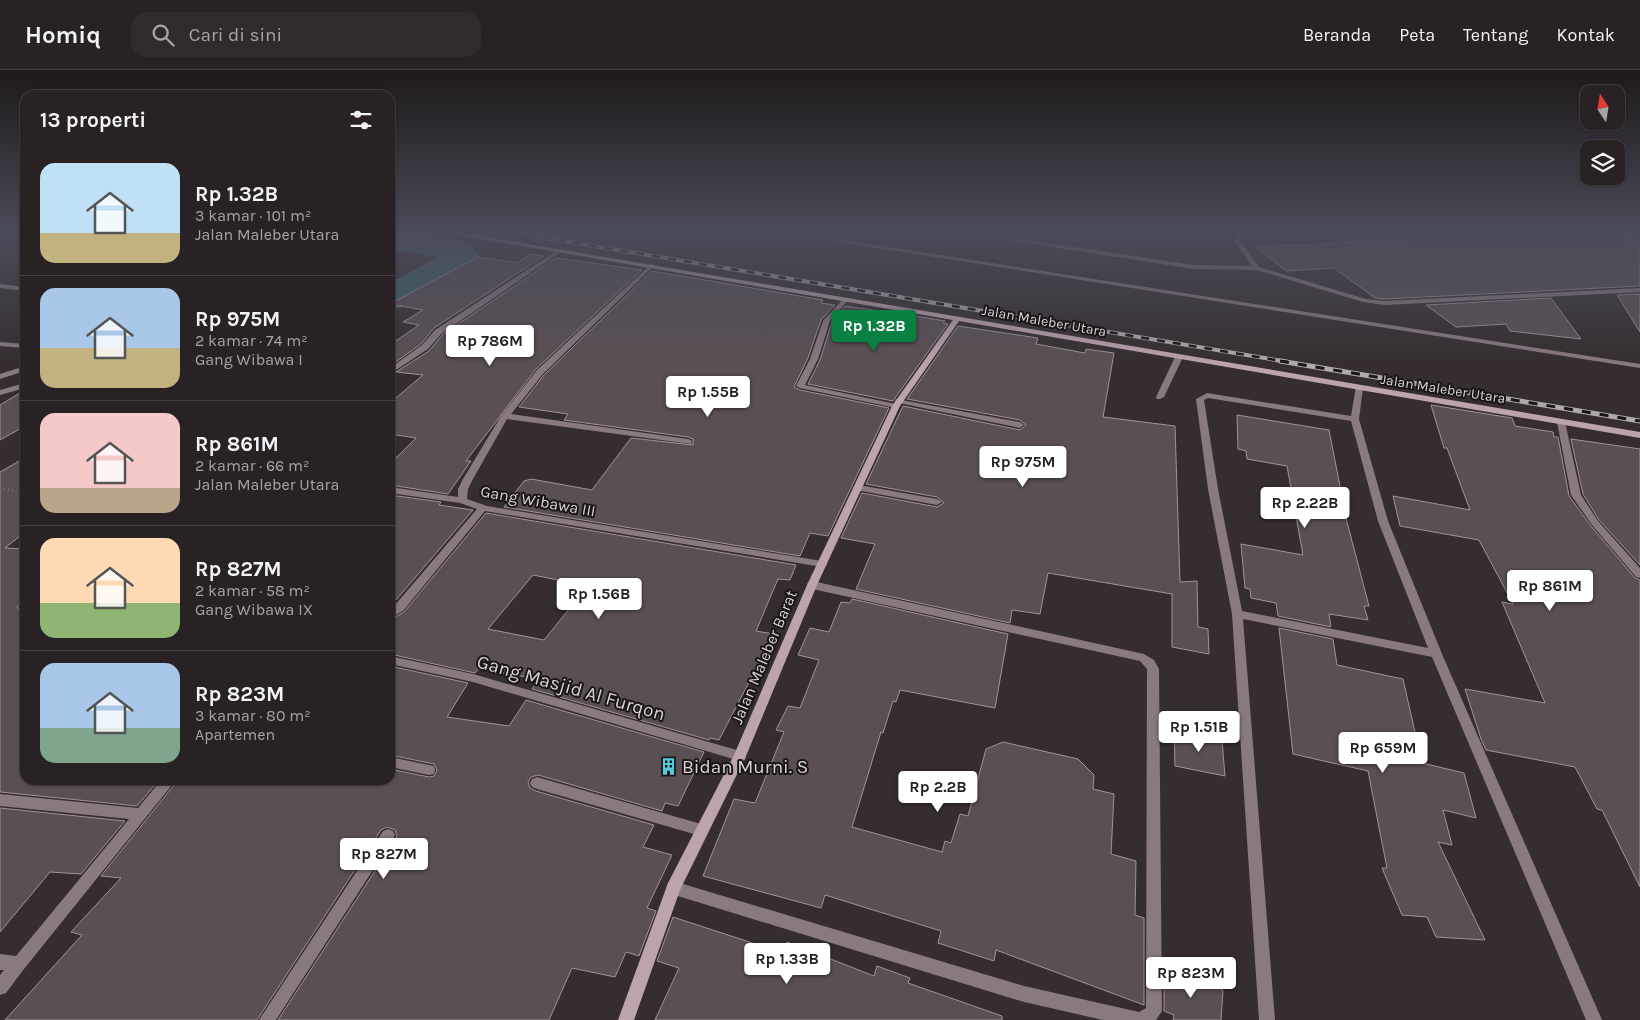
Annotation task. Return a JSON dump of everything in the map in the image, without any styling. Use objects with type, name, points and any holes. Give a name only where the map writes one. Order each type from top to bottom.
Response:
[{"type":"street","points":[[395,368],[425,347],[438,332],[522,276]]},
{"type":"street","name":"Gang Wibawa III","points":[[640,276],[540,372],[505,416],[468,479],[463,489],[462,500],[483,507],[822,564]]},
{"type":"street","name":"Jalan Maleber Utara","points":[[712,276],[1640,435]]},
{"type":"street","points":[[1064,276],[1640,366]]},
{"type":"street","points":[[1285,276],[1376,303],[1640,290]]},
{"type":"street","points":[[0,286],[20,288]]},
{"type":"street","points":[[846,299],[827,321],[814,359],[800,385],[1020,425]]},
{"type":"street","name":"Jalan Maleber Barat","points":[[626,1020],[673,888],[740,756],[812,585],[898,404],[957,319]]},
{"type":"street","points":[[0,344],[20,346]]},
{"type":"street","points":[[1160,397],[1179,357]]},
{"type":"street","points":[[0,377],[20,370]]},
{"type":"street","points":[[0,393],[20,387]]},
{"type":"street","points":[[1359,388],[1355,419],[1383,521],[1436,654],[1594,1020]]},
{"type":"street","points":[[1267,1020],[1238,614],[1213,489],[1200,399],[1207,395],[1355,419]]},
{"type":"street","points":[[505,416],[688,442]]},
{"type":"street","points":[[1561,422],[1576,495],[1595,524],[1640,575]]},
{"type":"street","points":[[859,488],[936,502]]},
{"type":"street","points":[[395,491],[462,500]]},
{"type":"street","points":[[395,611],[483,507]]},
{"type":"street","points":[[673,888],[1024,994],[1139,1020],[1148,1017],[1154,1011],[1153,669],[1150,662],[1144,658],[812,585]]},
{"type":"street","points":[[1238,614],[1436,654]]},
{"type":"street","name":"Gang Masjid Al Furqon","points":[[395,661],[473,678],[740,756]]},
{"type":"street","points":[[395,763],[429,770]]},
{"type":"street","points":[[537,783],[701,830]]},
{"type":"street","points":[[0,987],[165,785]]},
{"type":"street","points":[[0,800],[141,814]]},
{"type":"street","points":[[267,1020],[388,835]]},
{"type":"street","points":[[0,962],[18,964]]},
{"type":"path","points":[[0,473],[20,460]]},
{"type":"path","points":[[0,488],[20,492]]},
{"type":"building","points":[[442,276],[513,276],[434,328],[421,344],[395,362],[395,342],[419,325],[403,322],[423,310],[395,305],[395,301]]},
{"type":"building","points":[[529,276],[635,276],[536,369],[466,461],[471,461],[448,494],[395,486],[395,459],[416,438],[395,435],[395,399],[423,375],[396,372],[429,351],[442,335]]},
{"type":"building","points":[[646,276],[683,276],[823,300],[821,303],[835,305],[821,320],[808,358],[794,387],[800,390],[889,408],[828,536],[810,533],[800,556],[504,507],[524,481],[531,479],[592,490],[631,438],[693,445],[693,439],[688,437],[564,420],[568,414],[519,407],[544,375]]},
{"type":"building","points":[[1345,276],[1640,276],[1640,286],[1375,298]]},
{"type":"building","points":[[1640,294],[1640,332],[1617,295]]},
{"type":"building","points":[[1551,298],[1581,339],[1510,331],[1506,324],[1456,327],[1426,305]]},
{"type":"building","points":[[845,306],[928,318],[945,321],[943,323],[948,324],[893,401],[808,384],[820,360],[832,322]]},
{"type":"building","points":[[958,326],[1038,338],[1036,344],[1085,353],[1086,349],[1114,353],[1103,417],[1175,426],[1180,582],[1197,581],[1198,627],[1208,629],[1209,654],[1172,647],[1172,594],[1048,573],[1040,614],[1012,610],[1010,623],[856,589],[875,544],[841,538],[862,493],[937,507],[944,503],[937,497],[866,484],[903,406],[1020,430],[1026,425],[1020,420],[907,399]]},
{"type":"building","points":[[20,393],[20,429],[0,440],[0,405]]},
{"type":"building","points":[[1431,405],[1512,418],[1515,426],[1553,432],[1554,437],[1558,437],[1569,496],[1591,526],[1635,578],[1640,580],[1640,887],[1602,810],[1597,809],[1575,767],[1486,750],[1481,739],[1465,689],[1545,703],[1502,602],[1513,604],[1479,540],[1400,526],[1393,496],[1470,510],[1447,448],[1444,448]]},
{"type":"building","points":[[1237,415],[1329,430],[1347,522],[1369,606],[1364,606],[1368,620],[1329,614],[1331,627],[1278,616],[1276,603],[1251,598],[1250,589],[1245,588],[1241,544],[1303,555],[1287,466],[1247,459],[1246,451],[1238,449]]},
{"type":"building","points":[[1571,439],[1640,449],[1640,565],[1599,520],[1583,494]]},
{"type":"building","points":[[20,461],[20,536],[5,548],[20,549],[20,604],[17,607],[20,610],[20,785],[155,785],[137,806],[0,792],[0,472]]},
{"type":"building","points":[[395,496],[441,502],[439,505],[473,510],[395,601]]},
{"type":"building","points":[[486,513],[796,565],[790,580],[778,579],[756,631],[774,634],[719,740],[710,738],[709,740],[532,689],[539,679],[478,669],[475,673],[395,655],[395,617],[404,612]],"holes":[[[533,575],[588,586],[544,640],[488,629]]]},
{"type":"building","points":[[852,599],[1008,634],[995,708],[900,690],[896,702],[893,701],[883,733],[881,732],[852,827],[942,852],[945,841],[951,843],[960,814],[968,816],[986,749],[1003,742],[1078,759],[1094,775],[1093,789],[1114,794],[1111,854],[1136,861],[1135,915],[1144,918],[1144,1005],[996,950],[994,961],[938,943],[941,931],[825,895],[821,908],[703,876],[734,799],[755,803],[784,732],[776,730],[788,706],[800,708],[819,660],[798,655],[810,628],[829,632],[841,602],[850,603]]},
{"type":"building","points":[[1279,628],[1333,639],[1337,665],[1403,679],[1422,763],[1464,773],[1476,818],[1443,810],[1452,845],[1438,842],[1485,940],[1436,937],[1427,917],[1402,915],[1382,868],[1387,868],[1368,771],[1293,754]]},
{"type":"building","points":[[395,667],[468,683],[447,717],[509,726],[526,700],[704,752],[678,806],[665,803],[662,811],[538,775],[531,777],[528,782],[530,788],[536,791],[654,825],[643,847],[672,855],[647,908],[656,911],[639,956],[626,952],[615,977],[572,968],[549,1020],[278,1020],[395,840],[397,836],[395,830],[387,827],[381,830],[257,1020],[5,1020],[82,935],[71,932],[121,878],[101,876],[174,785],[395,785],[395,770],[429,777],[434,776],[437,770],[434,764],[395,756]]},
{"type":"building","points":[[1174,730],[1222,740],[1225,776],[1175,766]]},
{"type":"building","points":[[0,808],[125,821],[81,874],[50,872],[0,932]]},
{"type":"building","points":[[673,917],[783,953],[787,942],[874,976],[877,966],[910,978],[908,983],[1002,1016],[1002,1020],[655,1020],[679,968],[657,961]]},
{"type":"building","points":[[1164,969],[1223,990],[1221,1020],[1173,1020],[1174,1015],[1164,1011]]},
{"type":"waterway","points":[[395,296],[429,276]]},
{"type":"railway","points":[[775,276],[1288,362]]},
{"type":"railway","points":[[1280,361],[1640,421]]},
{"type":"place","name":"Bidan Murni. S","points":[[668,767]]}]
